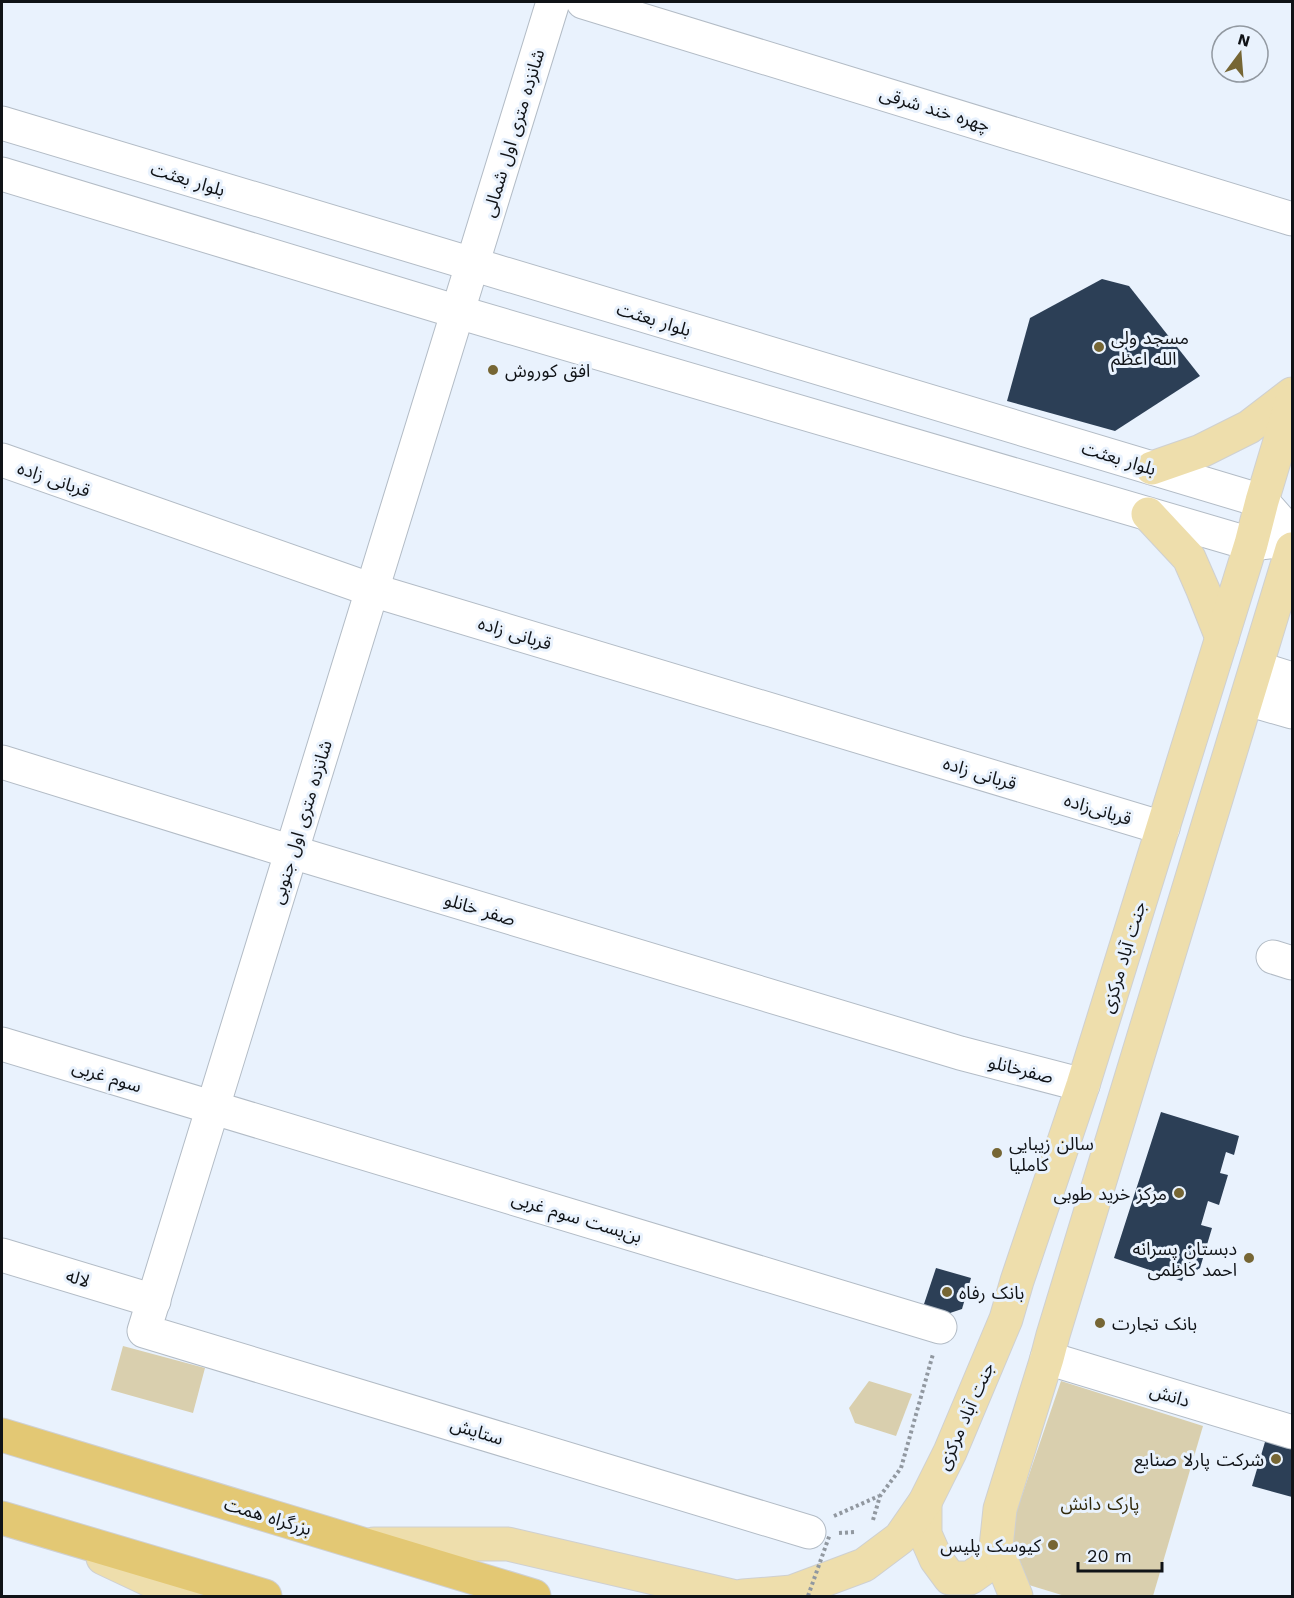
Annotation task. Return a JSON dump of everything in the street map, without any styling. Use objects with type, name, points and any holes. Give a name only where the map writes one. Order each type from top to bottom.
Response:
[{"type":"highway","name":"بزرگراه همت","points":[[2,1435],[534,1596]]},
{"type":"highway","points":[[2,1518],[265,1596]]},
{"type":"main road","points":[[1152,468],[1201,451],[1249,428],[1293,394]]},
{"type":"main road","name":"جنت آباد مرکزی","points":[[743,1596],[792,1592],[864,1565],[900,1538],[925,1502],[950,1452],[1006,1319],[1083,1085],[1251,544],[1293,401]]},
{"type":"main road","points":[[1148,514],[1189,558],[1222,638]]},
{"type":"main road","points":[[925,1502],[926,1534],[936,1559],[950,1578],[970,1578],[987,1566],[996,1547],[1000,1509],[1293,549]]},
{"type":"main road","points":[[52,1534],[184,1596]]},
{"type":"main road","points":[[359,1544],[508,1544],[732,1596]]},
{"type":"main road","points":[[996,1547],[1016,1596]]},
{"type":"street","name":"شانزده متری اول شمالی","points":[[458,312],[553,2]]},
{"type":"street","name":"چهره خند شرقی","points":[[583,2],[1289,218]]},
{"type":"street","name":"بلوار بعثت","points":[[2,123],[1262,501]]},
{"type":"street","points":[[2,174],[458,312],[1251,544],[1293,537]]},
{"type":"street","name":"شانزده متری اول جنوبی","points":[[149,1316],[458,312]]},
{"type":"street","name":"قربانی زاده","points":[[2,460],[372,590],[1034,790]]},
{"type":"street","points":[[1262,501],[1293,537]]},
{"type":"street","points":[[1252,684],[1293,679]]},
{"type":"street","points":[[1252,684],[1293,712]]},
{"type":"street","name":"صفر خانلو","points":[[2,762],[292,852],[960,1053]]},
{"type":"street","name":"قربانی‌زاده","points":[[1034,790],[1163,828]]},
{"type":"street","name":"سوم غربی","points":[[2,1044],[213,1108]]},
{"type":"street","name":"صفرخانلو","points":[[960,1053],[1083,1085]]},
{"type":"street","name":"بن‌بست سوم غربی","points":[[213,1108],[940,1327]]},
{"type":"street","name":"لاله","points":[[2,1255],[149,1316]]},
{"type":"street","name":"ستایش","points":[[149,1316],[819,1533]]},
{"type":"street","name":"دانش","points":[[1047,1358],[1293,1432]]},
{"type":"path","points":[[872,1523],[880,1496],[901,1468],[940,1327]]},
{"type":"path","points":[[808,1596],[819,1533],[827,1518],[880,1496]]},
{"type":"path","points":[[819,1533],[860,1532]]},
{"type":"green space","points":[[123,1346],[205,1368],[193,1413],[111,1390]]},
{"type":"green space","points":[[869,1381],[912,1394],[896,1436],[855,1423],[849,1408]]},
{"type":"green space","name":"پارک دانش","points":[[1061,1381],[1203,1426],[1153,1596],[1065,1596],[1019,1582],[1012,1539],[1016,1513]]},
{"type":"building","name":"مسجد ولی الله اعظم","points":[[1102,279],[1129,286],[1200,376],[1115,431],[1007,401],[1030,318]]},
{"type":"building","name":"مرکز خرید طوبی","points":[[1161,1112],[1239,1136],[1234,1155],[1226,1152],[1220,1173],[1228,1175],[1219,1205],[1208,1201],[1201,1225],[1212,1228],[1200,1268],[1192,1273],[1185,1272],[1182,1281],[1114,1258]]},
{"type":"building","name":"بانک رفاه","points":[[936,1268],[971,1278],[962,1309],[950,1313],[923,1307]]},
{"type":"building","name":"شرکت پارلا صنایع","points":[[1270,1425],[1292,1432],[1292,1497],[1252,1486]]},
{"type":"place","name":"مسجد ولی الله اعظم","points":[[1099,347]]},
{"type":"place","name":"افق کوروش","points":[[493,370]]},
{"type":"place","name":"سالن زیبایی کاملیا","points":[[997,1153]]},
{"type":"place","name":"مرکز خرید طوبی","points":[[1179,1193]]},
{"type":"place","name":"دبستان پسرانه احمد کاظمی","points":[[1249,1258]]},
{"type":"place","name":"بانک رفاه","points":[[947,1292]]},
{"type":"place","name":"بانک تجارت","points":[[1100,1323]]},
{"type":"place","name":"شرکت پارلا صنایع","points":[[1276,1459]]},
{"type":"place","name":"کیوسک پلیس","points":[[1053,1545]]}]
